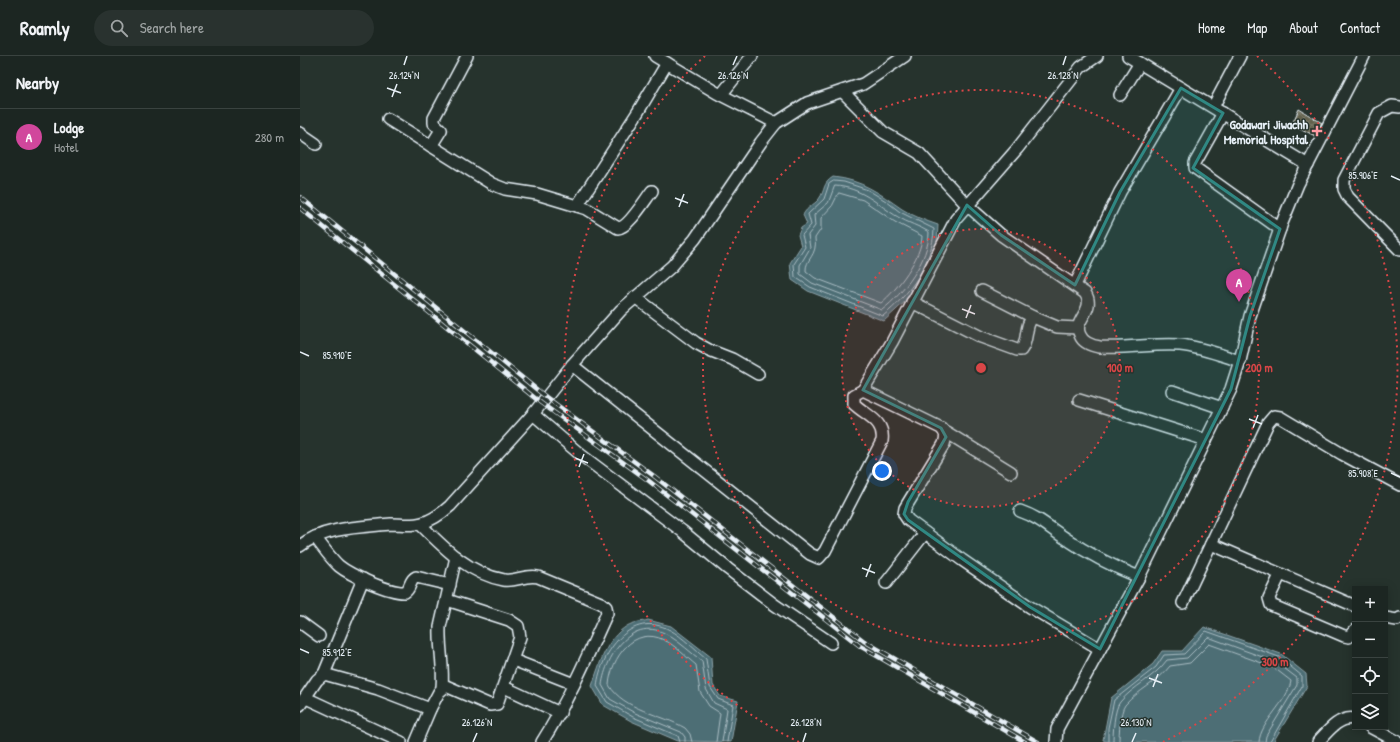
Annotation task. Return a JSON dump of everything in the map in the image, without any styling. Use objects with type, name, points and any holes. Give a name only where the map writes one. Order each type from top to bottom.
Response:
[{"type":"street","points":[[431,146],[442,130],[434,123],[434,118],[467,56]]},
{"type":"street","points":[[655,56],[721,95],[776,123]]},
{"type":"street","points":[[721,95],[752,56]]},
{"type":"street","points":[[300,546],[315,537],[330,531],[392,524],[420,524],[438,517],[450,506],[533,414],[572,365],[620,310],[672,266],[695,239],[761,142],[776,123],[807,102],[843,92],[863,84],[905,56]]},
{"type":"street","points":[[572,365],[816,558],[819,558],[825,551],[882,441],[883,434],[877,421],[854,404],[854,395],[863,390],[956,219],[1017,149],[1081,67],[1097,56]]},
{"type":"street","points":[[1128,56],[1308,165]]},
{"type":"street","points":[[1213,107],[1240,56]]},
{"type":"street","points":[[1056,742],[1057,729],[1139,577],[1231,389],[1240,361],[1250,316],[1280,229],[1308,165],[1364,56]]},
{"type":"street","points":[[577,206],[638,112],[667,63]]},
{"type":"street","points":[[1120,96],[1140,63]]},
{"type":"street","points":[[1075,285],[1120,192],[1182,88]]},
{"type":"street","points":[[843,92],[884,132],[919,153],[967,205],[1001,235],[1085,293],[1088,298],[1089,305],[1078,328],[1082,339],[1094,346],[1182,345],[1240,361]]},
{"type":"street","points":[[1400,106],[1392,106],[1379,113],[1344,180],[1344,189],[1356,206],[1400,250]]},
{"type":"street","points":[[1223,114],[1195,163],[1195,168],[1280,229]]},
{"type":"street","points":[[388,119],[492,184],[505,189],[537,194],[577,206],[596,213],[615,227],[622,228],[628,223],[652,192]]},
{"type":"street","points":[[300,133],[316,144]]},
{"type":"street","points":[[982,291],[1033,317],[1057,327],[1078,328]]},
{"type":"street","points":[[635,297],[696,343],[732,359],[758,374]]},
{"type":"street","points":[[912,302],[981,337],[1017,350],[1020,350],[1024,345],[1030,322],[1033,317]]},
{"type":"street","points":[[863,390],[941,428],[1011,472]]},
{"type":"street","points":[[1172,391],[1222,408]]},
{"type":"street","points":[[1079,400],[1206,440]]},
{"type":"street","points":[[533,414],[581,454],[682,531],[775,605],[832,643]]},
{"type":"street","points":[[1183,603],[1268,423],[1274,416],[1280,417],[1342,454],[1400,485]]},
{"type":"street","points":[[946,432],[944,444],[905,508],[904,514],[908,520],[1030,606],[1100,649]]},
{"type":"street","points":[[1020,511],[1041,519],[1064,538],[1084,550],[1139,577]]},
{"type":"street","points":[[420,524],[456,557],[470,566],[496,577],[513,580],[530,575],[538,577],[604,604],[606,607],[607,613],[574,684],[560,713],[542,742]]},
{"type":"street","points":[[886,583],[925,533]]},
{"type":"street","points":[[315,537],[339,566],[363,579],[401,592],[407,591],[411,581],[416,577],[450,585]]},
{"type":"street","points":[[1211,544],[1280,576],[1352,605]]},
{"type":"street","points":[[416,742],[430,709],[442,688],[443,675],[439,638],[440,627],[456,557]]},
{"type":"street","points":[[1280,576],[1269,598],[1271,605],[1344,636],[1349,637],[1352,634]]},
{"type":"street","points":[[363,579],[324,674],[317,680],[303,702],[401,742]]},
{"type":"street","points":[[442,688],[451,687],[490,705],[494,705],[499,701],[520,637],[518,626],[514,622],[447,600]]},
{"type":"street","points":[[1388,618],[1397,620],[1400,618]]},
{"type":"street","points":[[300,622],[319,636]]},
{"type":"street","points":[[513,660],[574,684]]},
{"type":"street","points":[[324,674],[378,689],[430,709]]},
{"type":"street","points":[[504,687],[560,713]]},
{"type":"street","points":[[1318,742],[1339,722],[1352,718]]},
{"type":"street","points":[[1376,730],[1399,742]]},
{"type":"highlighted area","points":[[1181,88],[1223,113],[1193,168],[1280,229],[1250,316],[1231,389],[1100,649],[1030,607],[908,520],[904,514],[908,502],[946,437],[941,428],[863,390],[967,205],[1001,235],[1075,285],[1120,192]]},
{"type":"water","points":[[833,177],[862,184],[911,214],[938,225],[937,244],[908,299],[884,321],[808,291],[792,280],[790,263],[801,246],[798,235],[801,228],[807,224],[803,215],[806,210],[819,199],[827,182]]},
{"type":"water","points":[[648,620],[671,626],[711,657],[713,685],[720,696],[738,701],[731,742],[678,741],[631,721],[603,705],[592,686],[605,652],[620,631],[629,625]]},
{"type":"water","points":[[1204,627],[1281,654],[1306,674],[1307,686],[1273,742],[1108,742],[1103,740],[1111,698],[1153,664],[1162,651],[1182,651]]},
{"type":"building","points":[[1299,109],[1322,123],[1315,136],[1292,124]]},
{"type":"railway","points":[[300,197],[546,397],[654,476],[864,641],[1038,742]]},
{"type":"railway","points":[[300,208],[541,403],[649,481],[860,646],[1025,742]]},
{"type":"place","name":"Godawari Jiwachh Memorial Hospital","points":[[1317,131]]},
{"type":"place","name":"Lodge","points":[[1239,302]]}]
